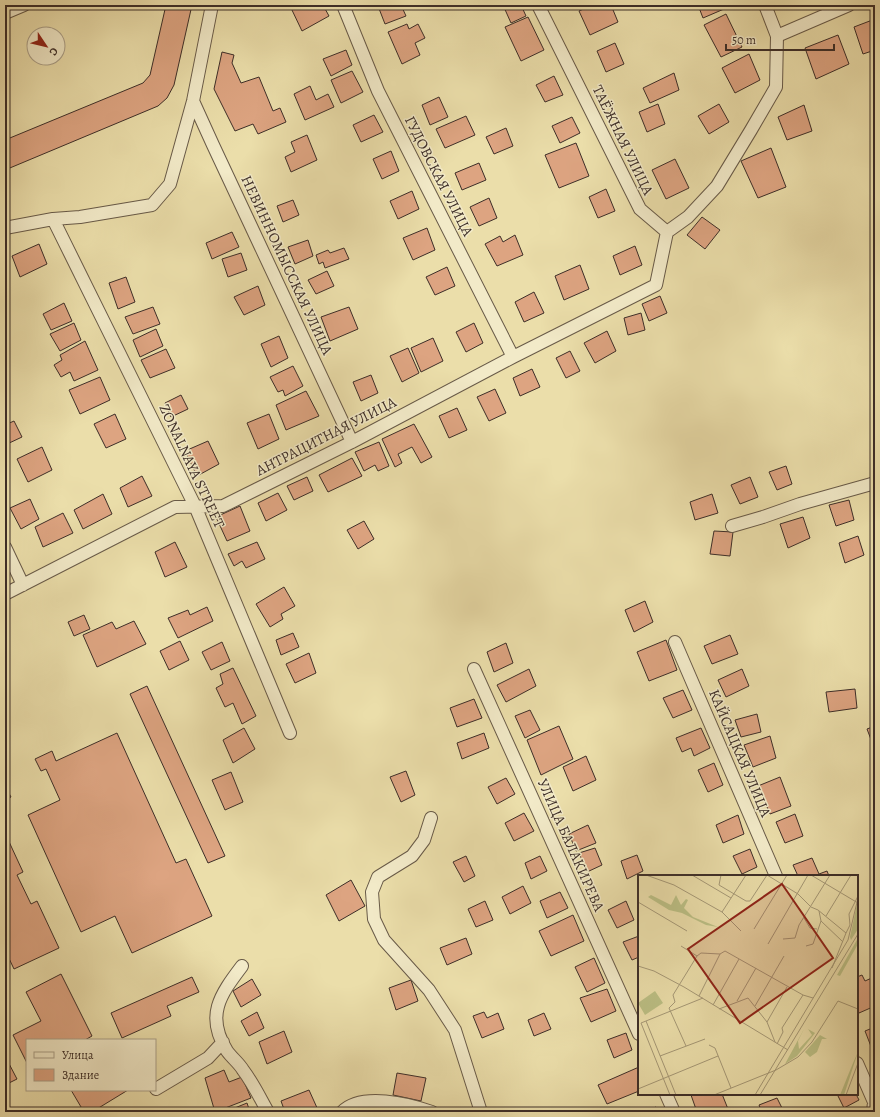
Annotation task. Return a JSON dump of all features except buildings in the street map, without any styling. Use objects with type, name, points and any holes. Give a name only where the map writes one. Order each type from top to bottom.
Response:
[{"type":"street","points":[[5,13],[24,5]]},
{"type":"street","points":[[5,228],[53,219],[80,217],[152,205],[170,184],[193,101],[212,5]]},
{"type":"street","name":"ГУДОВСКАЯ УЛИЦА","points":[[343,5],[378,92],[513,357]]},
{"type":"street","name":"ТАЁЖНАЯ УЛИЦА","points":[[538,5],[640,209],[667,232]]},
{"type":"street","points":[[667,232],[688,217],[717,186],[776,87],[777,36],[765,5]]},
{"type":"street","points":[[777,36],[848,5]]},
{"type":"street","name":"НЕВИННОМЫССКАЯ УЛИЦА","points":[[193,101],[352,442]]},
{"type":"street","name":"ZONALNAYA STREET","points":[[53,219],[195,506],[290,733]]},
{"type":"street","name":"АНТРАЦИТНАЯ УЛИЦА","points":[[5,594],[175,507],[223,506],[352,442],[513,357],[656,285],[667,232]]},
{"type":"street","points":[[732,526],[800,504],[875,483]]},
{"type":"street","points":[[5,547],[23,585]]},
{"type":"street","name":"КАЙСАЦКАЯ УЛИЦА","points":[[675,642],[776,875]]},
{"type":"street","name":"УЛИЦА БАЛАКИРЕВА","points":[[474,669],[638,1032]]},
{"type":"street","points":[[431,818],[424,840],[412,856],[378,877],[372,892],[374,919],[384,940],[429,990],[455,1030],[477,1112]]},
{"type":"street","points":[[242,966],[224,989],[216,1012],[218,1033],[228,1052],[244,1070],[268,1112]]},
{"type":"street","points":[[156,1089],[208,1058],[223,1042]]},
{"type":"street","points":[[858,1065],[874,1102],[873,1112]]},
{"type":"street","points":[[666,1095],[674,1112]]},
{"type":"street","points":[[342,1112],[346,1108],[368,1101],[413,1105],[432,1112]]}]
